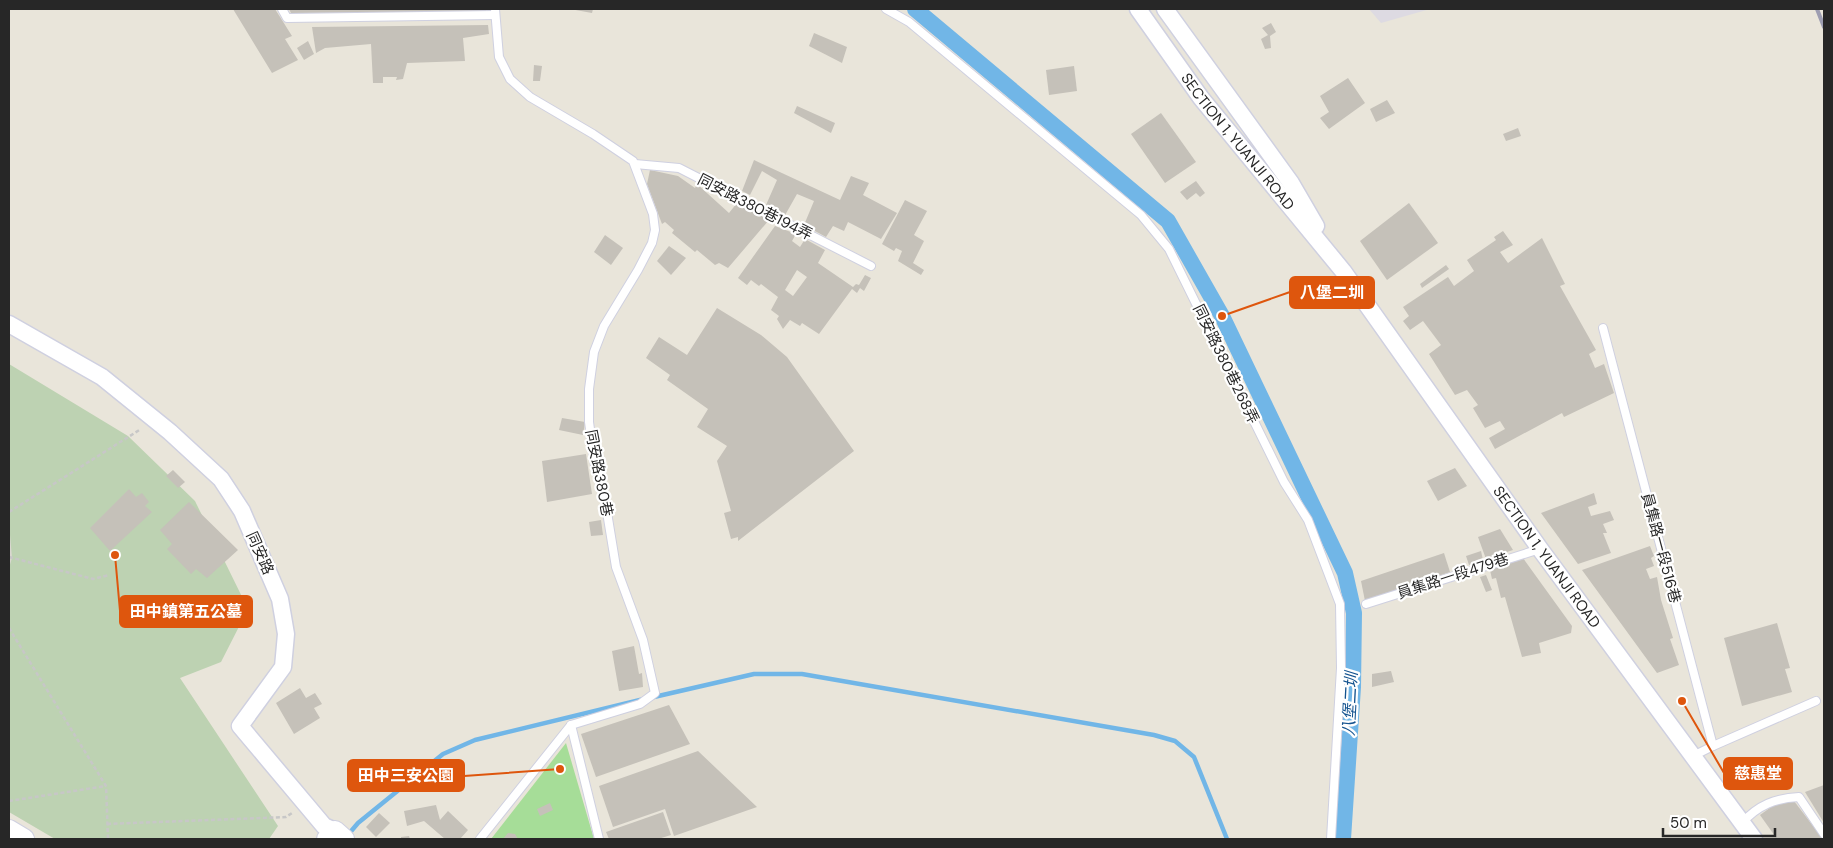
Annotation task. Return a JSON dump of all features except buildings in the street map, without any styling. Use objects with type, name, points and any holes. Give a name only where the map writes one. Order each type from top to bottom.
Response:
[{"type":"street","name":"SECTION 1, YUANJI ROAD","points":[[1138,9],[1201,98],[1343,272],[1540,549],[1754,839]]},
{"type":"street","name":"SECTION 1, YUANJI ROAD","points":[[1165,9],[1291,183],[1343,272]]},
{"type":"street","name":"同安路","points":[[9,324],[102,376],[221,479],[242,511],[280,599],[286,634],[283,667],[240,726],[306,806],[335,837]]},
{"type":"street","points":[[9,830],[24,839]]},
{"type":"lane","points":[[282,9],[287,18],[495,12],[498,57],[510,78],[530,97],[593,134],[633,161],[634,164]]},
{"type":"lane","name":"同安路380巷268弄","points":[[886,9],[909,22],[1141,216],[1169,248],[1284,482],[1308,520],[1340,604],[1342,668],[1331,839]]},
{"type":"lane","name":"同安路380巷194弄","points":[[634,164],[679,168],[871,266]]},
{"type":"lane","name":"同安路380巷","points":[[571,725],[640,704],[655,693],[643,640],[616,568],[604,494],[595,465],[588,422],[589,389],[594,352],[604,326],[652,243],[655,230],[653,214],[634,164]]},
{"type":"lane","name":"員集路一段516巷","points":[[1603,328],[1713,746]]},
{"type":"lane","name":"員集路一段479巷","points":[[1366,604],[1540,549]]},
{"type":"lane","points":[[1693,756],[1816,701]]},
{"type":"lane","points":[[480,839],[571,725]]},
{"type":"lane","points":[[571,725],[599,839]]},
{"type":"lane","points":[[1742,823],[1754,809],[1783,798],[1800,797],[1824,834]]},
{"type":"path","points":[[9,512],[155,420]]},
{"type":"path","points":[[9,557],[93,579],[109,575]]},
{"type":"path","points":[[9,628],[106,786],[108,839]]},
{"type":"path","points":[[9,801],[106,786]]},
{"type":"path","points":[[107,824],[286,817],[306,806]]},
{"type":"shaded area","points":[[1369,9],[1430,9],[1381,23]]},
{"type":"shaded area","points":[[9,523],[12,558],[9,568]]},
{"type":"green space","points":[[9,364],[128,436],[195,501],[248,609],[221,662],[180,678],[278,826],[269,839],[55,839],[9,812]]},
{"type":"green space","points":[[566,743],[594,839],[491,839]]},
{"type":"waterway","name":"八堡二圳","points":[[915,9],[1168,221],[1222,316],[1345,573],[1354,613],[1353,687],[1343,839]]},
{"type":"waterway","points":[[654,697],[754,674],[802,674],[1154,735],[1175,741],[1194,757],[1227,839]]},
{"type":"waterway","points":[[347,836],[358,823],[443,754],[475,740],[644,699]]},
{"type":"railway","points":[[1817,9],[1824,27]]},
{"type":"place","name":"八堡二圳","points":[[1222,316]]},
{"type":"place","name":"田中鎮第五公墓","points":[[115,555]]},
{"type":"place","name":"慈惠堂","points":[[1682,701]]},
{"type":"place","name":"田中三安公園","points":[[560,769]]}]
